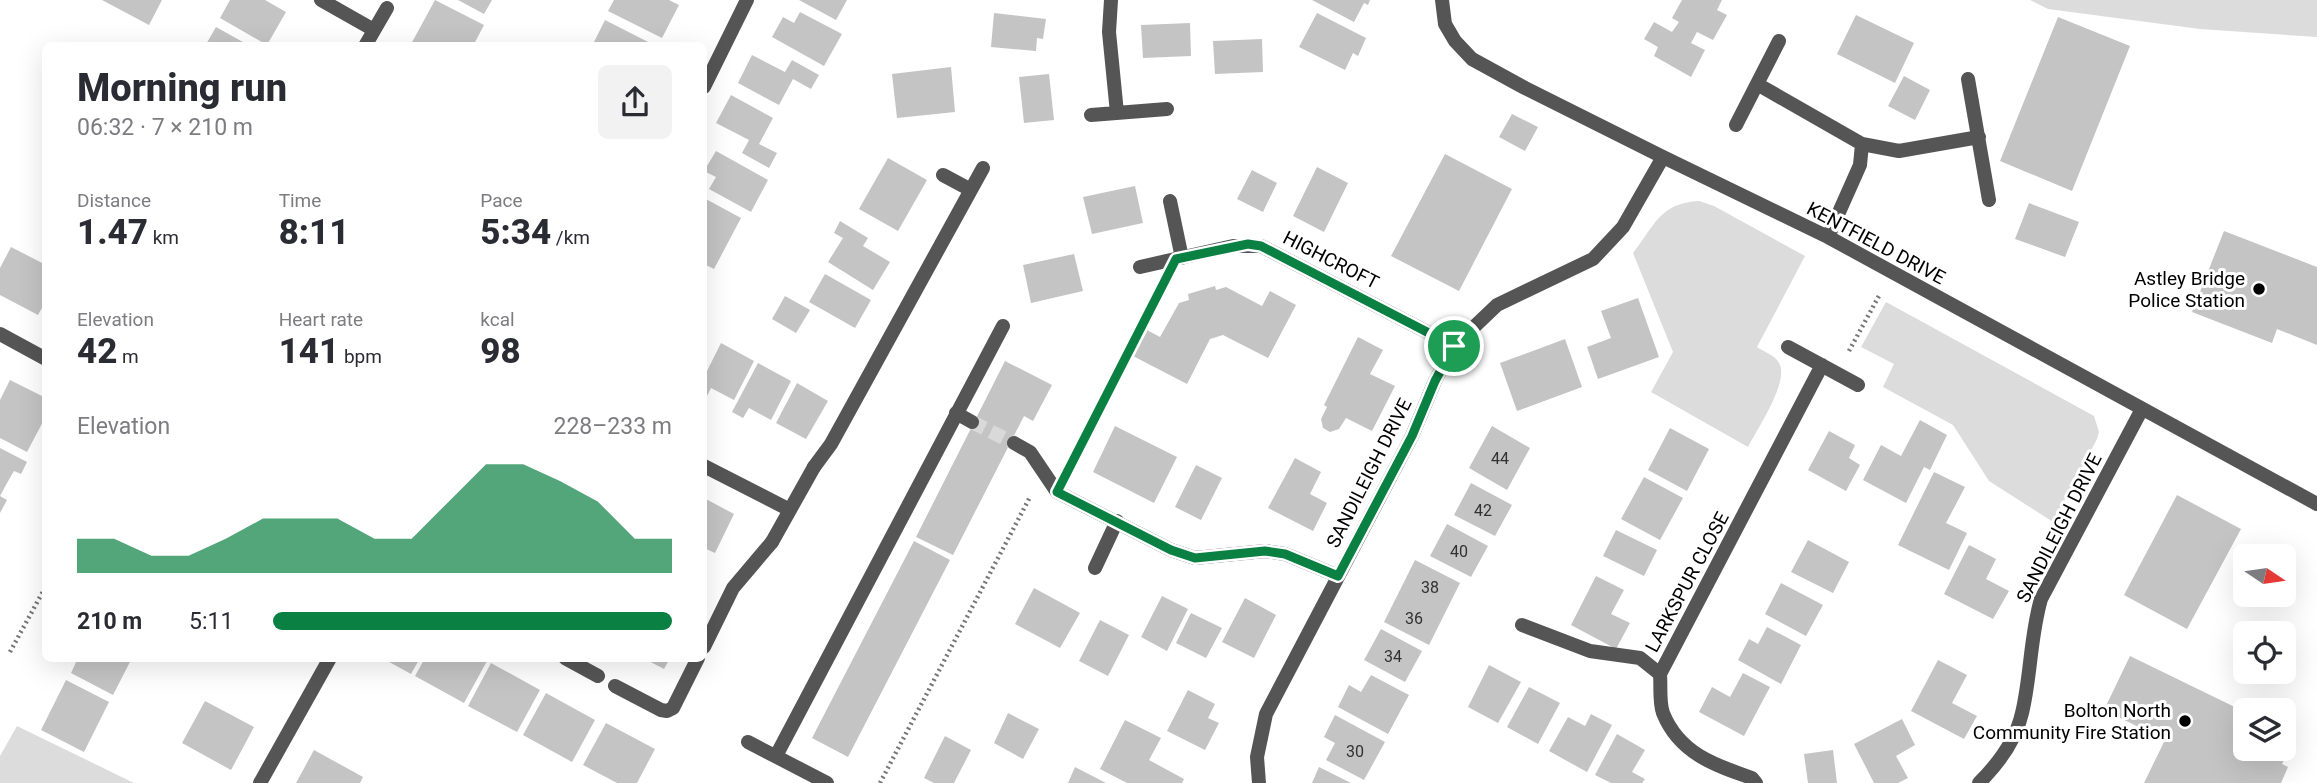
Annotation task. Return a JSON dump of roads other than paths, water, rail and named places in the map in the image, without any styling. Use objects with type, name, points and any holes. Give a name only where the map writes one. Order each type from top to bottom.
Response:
[{"type":"street","points":[[321,0],[374,30]]},
{"type":"street","points":[[707,81],[747,0]]},
{"type":"street","points":[[1111,0],[1109,32],[1117,113]]},
{"type":"street","name":"KENTFIELD DRIVE","points":[[1442,0],[1446,24],[1455,41],[1472,59],[1663,157],[1828,237],[2317,504]]},
{"type":"street","points":[[367,42],[387,8]]},
{"type":"street","points":[[1736,125],[1779,41]]},
{"type":"street","points":[[1968,79],[1989,200]]},
{"type":"street","points":[[1757,84],[1862,144],[1899,151],[1979,137]]},
{"type":"street","points":[[1091,115],[1167,108]]},
{"type":"street","points":[[1828,237],[1860,165],[1862,144]]},
{"type":"street","name":"SANDILEIGH DRIVE","points":[[1259,783],[1257,757],[1266,714],[1412,436],[1435,381],[1454,346],[1497,304],[1593,259],[1623,227],[1663,157]]},
{"type":"street","points":[[707,641],[739,580],[772,542],[814,467],[831,444],[983,168]]},
{"type":"street","points":[[943,175],[971,190]]},
{"type":"street","points":[[1170,201],[1179,258]]},
{"type":"street","name":"HIGHCROFT","points":[[1140,267],[1234,246],[1261,246],[1454,346]]},
{"type":"street","points":[[776,756],[1003,326]]},
{"type":"street","points":[[0,334],[42,357]]},
{"type":"street","points":[[1788,346],[1858,385]]},
{"type":"street","name":"LARKSPUR CLOSE","points":[[1756,783],[1752,778],[1716,766],[1685,747],[1662,711],[1660,674],[1822,365]]},
{"type":"street","name":"SANDILEIGH DRIVE","points":[[1979,783],[1995,767],[2012,739],[2022,714],[2033,628],[2041,599],[2141,409]]},
{"type":"street","points":[[956,413],[972,422]]},
{"type":"street","name":"SANDILEIGH DRIVE","points":[[1014,443],[1030,452],[1057,492],[1171,550],[1195,558],[1265,551],[1285,554],[1338,576]]},
{"type":"street","points":[[707,468],[790,510]]},
{"type":"street","points":[[1095,569],[1117,521]]},
{"type":"street","points":[[1522,625],[1590,651],[1640,658],[1660,674]]},
{"type":"street","points":[[260,783],[328,662]]},
{"type":"street","points":[[572,662],[598,676]]},
{"type":"street","points":[[615,686],[667,711],[673,708],[696,662]]},
{"type":"street","points":[[748,742],[827,783]]},
{"type":"tunnel","points":[[972,422],[1014,443]]},
{"type":"place","name":"Astley Bridge Police Station","points":[[2259,289]]},
{"type":"place","name":"Bolton North Community Fire Station","points":[[2185,721]]}]
